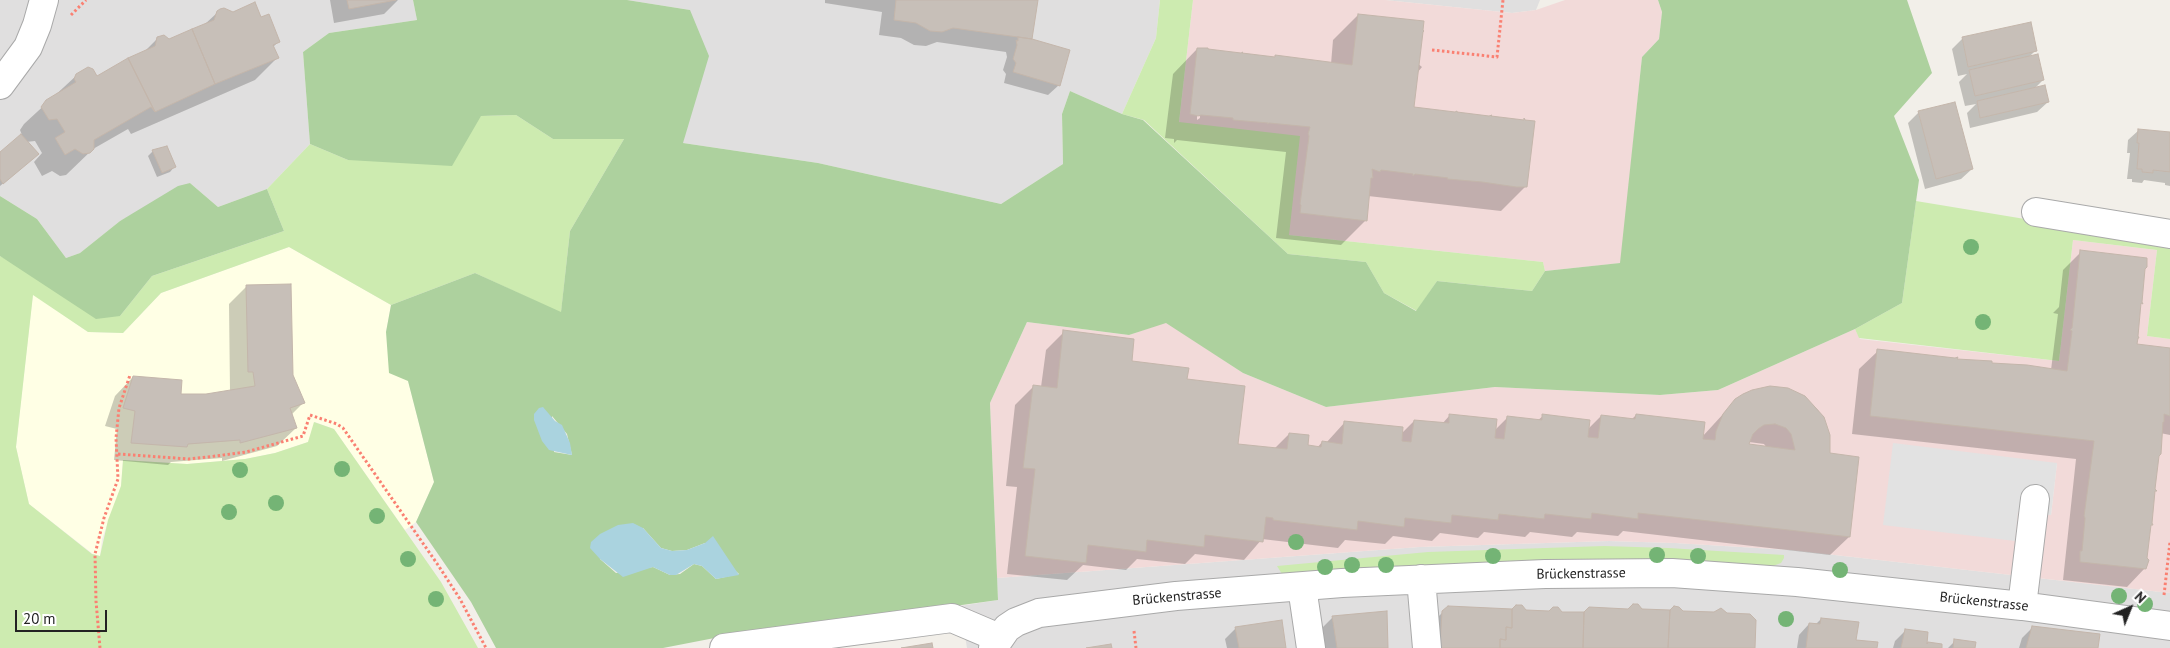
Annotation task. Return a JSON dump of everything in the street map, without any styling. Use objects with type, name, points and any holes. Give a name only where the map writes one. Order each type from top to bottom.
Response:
[{"type":"street","points":[[0,85],[28,47],[44,0]]},
{"type":"street","points":[[2036,212],[2170,234]]},
{"type":"street","points":[[2022,606],[2035,499]]},
{"type":"street","name":"Brückenstrasse","points":[[724,648],[952,618],[996,643],[1007,628],[1016,622],[1039,613],[1176,596],[1421,579],[1545,574],[1672,573],[1797,582],[2022,606],[2170,626]]},
{"type":"street","points":[[1421,579],[1427,648]]},
{"type":"street","points":[[1302,587],[1311,648]]},
{"type":"path","points":[[1432,50],[1497,57],[1503,0]]},
{"type":"path","points":[[100,648],[95,554],[104,518],[118,479],[116,438],[119,408],[130,375]]},
{"type":"path","points":[[118,454],[189,459],[246,452],[303,436],[310,415],[337,424],[343,428],[438,565],[460,600],[486,648]]},
{"type":"path","points":[[2164,595],[2170,542]]},
{"type":"path","points":[[1133,624],[1136,648]]},
{"type":"shaded area","points":[[0,0],[413,0],[417,20],[329,33],[303,52],[310,144],[267,189],[218,207],[190,183],[120,221],[80,253],[66,258],[37,219],[0,196]]},
{"type":"shaded area","points":[[627,0],[1160,0],[1156,38],[1122,114],[1070,91],[1062,114],[1063,164],[1001,204],[818,163],[683,143],[690,10]]},
{"type":"shaded area","points":[[1193,0],[1385,0],[1512,13],[1536,10],[1565,0],[1658,0],[1662,12],[1659,39],[1642,57],[1621,263],[1545,271],[1543,262],[1289,235],[1179,122]]},
{"type":"shaded area","points":[[1385,0],[1540,0],[1536,10],[1512,13]]},
{"type":"shaded area","points":[[2073,240],[2157,250],[2147,336],[2170,339],[2170,593],[1791,550],[1609,541],[1419,547],[997,578],[990,403],[1027,322],[1129,335],[1166,322],[1243,373],[1326,407],[1495,387],[1660,395],[1718,390],[1855,329],[1860,339],[2059,361]],"holes":[[[2057,463],[2051,515],[2018,512]]]},
{"type":"shaded area","points":[[289,247],[391,305],[386,332],[408,381],[434,482],[416,522],[405,530],[334,429],[315,422],[308,442],[275,453],[245,459],[187,464],[123,460],[121,486],[102,539],[100,556],[93,554],[29,504],[16,447],[33,294],[88,332],[123,333],[161,293]]},
{"type":"shaded area","points":[[1893,443],[2057,463],[2051,515],[2018,512],[2015,541],[1883,525]]},
{"type":"shaded area","points":[[1609,541],[1791,550],[2170,593],[2170,648],[967,648],[960,606],[998,600],[997,578],[1419,547]]},
{"type":"green space","points":[[413,0],[627,0],[690,10],[709,56],[683,143],[818,163],[1001,204],[1063,164],[1062,114],[1070,91],[1122,114],[1143,120],[1288,254],[1366,262],[1384,293],[1416,311],[1437,281],[1532,291],[1545,271],[1620,263],[1642,57],[1659,39],[1662,12],[1658,0],[1907,0],[1932,73],[1894,116],[1919,180],[1902,303],[1855,329],[1718,390],[1660,395],[1495,387],[1326,407],[1243,373],[1166,323],[1129,335],[1027,322],[990,403],[998,600],[861,619],[766,628],[663,648],[496,648],[471,602],[416,522],[434,482],[408,381],[389,373],[386,332],[391,305],[475,273],[561,312],[570,231],[624,139],[553,139],[516,115],[481,116],[452,166],[348,160],[310,144],[303,52],[329,33],[417,20]],"holes":[[[552,416],[567,434],[572,455],[554,452]],[[643,528],[661,548],[672,551],[687,550],[705,543],[739,574],[716,579],[702,566],[694,564],[680,574],[670,575],[653,567],[616,573],[600,559]]]},
{"type":"green space","points":[[1160,0],[1193,0],[1179,122],[1300,136],[1289,235],[1543,262],[1545,271],[1532,291],[1437,281],[1417,311],[1384,293],[1366,262],[1288,254],[1144,120],[1122,114],[1156,38]]},
{"type":"green space","points":[[516,115],[553,139],[624,139],[570,231],[561,313],[475,273],[391,305],[289,247],[161,293],[123,333],[88,332],[33,295],[16,447],[29,504],[92,554],[100,556],[108,520],[121,486],[123,460],[187,464],[245,459],[275,453],[308,442],[314,422],[334,429],[441,582],[478,648],[0,648],[0,256],[120,316],[152,276],[284,231],[267,189],[310,144],[348,160],[481,116]]},
{"type":"green space","points":[[190,183],[218,207],[267,189],[284,231],[152,276],[120,316],[96,319],[0,256],[0,196],[37,219],[66,258],[80,253],[120,221],[178,186]]},
{"type":"green space","points":[[1916,201],[2170,243],[2170,339],[2147,336],[2157,250],[2073,240],[2059,361],[1859,338],[1855,329],[1902,303]]},
{"type":"green space","points":[[1604,546],[1784,555],[1784,558],[1781,563],[1770,567],[1668,559],[1282,574],[1277,566],[1428,552]]},
{"type":"water","points":[[543,407],[555,421],[562,425],[570,443],[572,455],[549,450],[542,441],[534,420],[534,414],[539,408]]},
{"type":"water","points":[[633,523],[643,528],[661,548],[672,551],[687,550],[705,543],[713,536],[739,575],[716,579],[702,566],[694,564],[676,575],[670,575],[653,567],[623,577],[600,559],[590,548],[591,542],[600,534],[618,525]]},
{"type":"building","points":[[347,0],[396,0],[349,9]]},
{"type":"building","points":[[896,0],[1038,0],[1032,39],[953,28],[942,32],[930,31],[916,23],[894,20]]},
{"type":"building","points":[[255,2],[261,17],[269,14],[280,42],[273,45],[279,58],[215,84],[192,29],[214,20],[217,11],[220,9],[224,8],[233,12]]},
{"type":"building","points":[[1358,14],[1424,21],[1414,107],[1524,120],[1524,118],[1525,120],[1535,121],[1527,187],[1415,174],[1413,176],[1413,174],[1381,170],[1380,172],[1372,169],[1373,178],[1371,178],[1367,221],[1300,213],[1310,127],[1267,124],[1233,120],[1233,118],[1190,114],[1197,48],[1275,57],[1275,55],[1352,65]]},
{"type":"building","points":[[2031,22],[2037,51],[1968,67],[1962,37]]},
{"type":"building","points":[[192,29],[215,84],[155,112],[128,58],[155,46],[157,37],[164,35],[169,39]]},
{"type":"building","points":[[1018,37],[1070,50],[1060,86],[1013,72],[1016,63],[1013,59]]},
{"type":"building","points":[[2038,54],[2044,80],[1975,96],[1969,70]]},
{"type":"building","points":[[128,58],[155,112],[151,107],[94,140],[94,149],[90,153],[83,154],[75,149],[65,155],[55,138],[65,132],[57,119],[49,120],[41,107],[46,100],[76,82],[74,79],[76,74],[88,67],[93,69],[97,76]]},
{"type":"building","points":[[2045,85],[2049,102],[1980,118],[1977,101]]},
{"type":"building","points":[[1955,102],[1973,169],[1936,179],[1918,111]]},
{"type":"building","points":[[2138,129],[2170,132],[2170,172],[2153,170],[2153,173],[2142,172],[2142,169],[2137,169]]},
{"type":"building","points":[[21,134],[39,154],[3,184],[0,179],[0,152]]},
{"type":"building","points":[[167,146],[176,167],[162,173],[152,150]]},
{"type":"building","points":[[2080,250],[2147,258],[2137,344],[2170,348],[2170,416],[2164,414],[2161,454],[2159,456],[2155,489],[2157,491],[2155,491],[2153,525],[2151,525],[2147,558],[2149,560],[2146,569],[2080,562],[2094,441],[1870,416],[1877,349],[2067,371]]},
{"type":"building","points":[[291,284],[293,375],[305,403],[290,408],[297,428],[240,443],[240,440],[188,444],[187,447],[131,443],[135,411],[123,408],[133,376],[182,380],[181,394],[206,394],[255,386],[253,372],[248,372],[246,285]]},
{"type":"building","points":[[1063,330],[1134,339],[1132,361],[1189,368],[1187,379],[1245,386],[1238,444],[1287,449],[1289,433],[1309,435],[1308,445],[1321,447],[1322,441],[1342,444],[1344,421],[1403,427],[1402,441],[1411,442],[1414,420],[1449,423],[1449,414],[1497,419],[1495,438],[1504,439],[1507,416],[1542,420],[1542,414],[1590,420],[1588,437],[1598,438],[1601,415],[1635,419],[1636,414],[1705,422],[1703,439],[1715,440],[1716,431],[1723,414],[1735,399],[1752,390],[1770,386],[1788,388],[1805,396],[1824,417],[1830,435],[1830,453],[1859,457],[1850,537],[1638,513],[1638,519],[1592,513],[1591,519],[1545,514],[1544,519],[1499,514],[1498,520],[1452,515],[1451,523],[1405,518],[1404,527],[1358,521],[1357,530],[1273,520],[1273,518],[1266,517],[1263,542],[1205,535],[1204,547],[1147,540],[1146,552],[1088,545],[1086,563],[1025,556],[1035,469],[1023,468],[1033,385],[1057,388]],"holes":[[[1775,424],[1786,428],[1791,434],[1795,450],[1749,444],[1753,434],[1764,425]]]},
{"type":"building","points":[[1633,604],[1638,604],[1642,609],[1670,610],[1668,648],[1583,648],[1584,612],[1589,607],[1628,609]]},
{"type":"building","points":[[1516,605],[1522,605],[1526,610],[1549,611],[1553,607],[1558,607],[1562,612],[1584,612],[1583,648],[1500,648],[1500,639],[1506,640],[1506,627],[1512,628],[1512,609]]},
{"type":"building","points":[[1448,606],[1512,609],[1512,628],[1506,627],[1506,640],[1500,639],[1500,648],[1440,648],[1442,611]]},
{"type":"building","points":[[1674,606],[1679,607],[1683,611],[1714,612],[1721,608],[1727,613],[1750,614],[1756,620],[1755,648],[1668,648],[1670,610]]},
{"type":"building","points":[[1387,611],[1388,648],[1337,648],[1332,616]]},
{"type":"building","points":[[1821,618],[1859,622],[1856,640],[1878,642],[1877,648],[1806,648],[1809,623],[1820,624]]},
{"type":"building","points":[[1282,620],[1286,648],[1239,648],[1235,627]]},
{"type":"building","points":[[2032,626],[2100,634],[2098,648],[2026,648]]},
{"type":"building","points":[[1905,629],[1928,632],[1927,644],[1928,642],[1942,644],[1942,648],[1901,648]]},
{"type":"building","points":[[1954,639],[1976,642],[1975,648],[1953,648]]},
{"type":"building","points":[[932,643],[933,648],[901,648]]},
{"type":"building","points":[[1111,644],[1112,648],[1086,648]]}]
